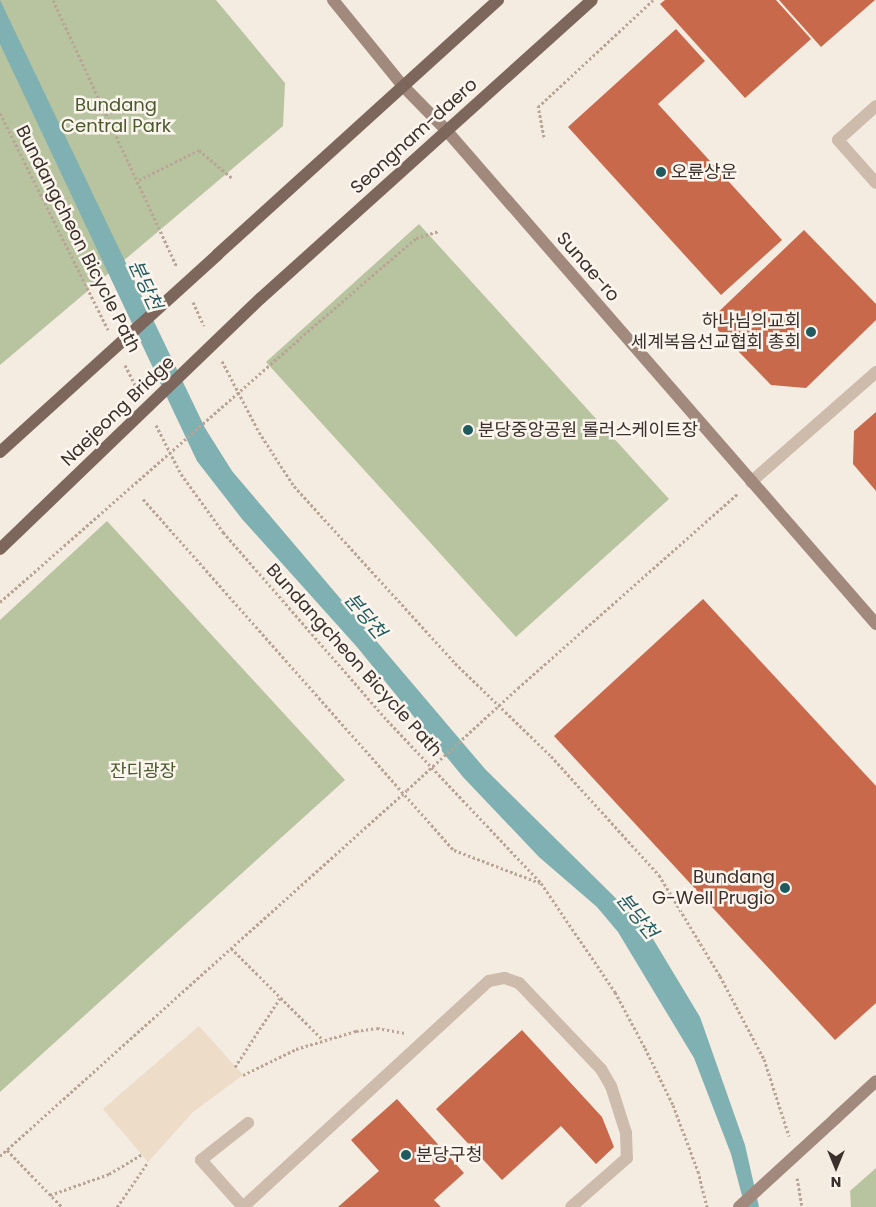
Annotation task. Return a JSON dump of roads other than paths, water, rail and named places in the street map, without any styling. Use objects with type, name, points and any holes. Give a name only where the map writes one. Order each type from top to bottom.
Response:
[{"type":"main road","name":"Sunae-ro","points":[[333,0],[402,85],[446,130],[876,624]]},
{"type":"main road","points":[[0,452],[402,85],[498,0]]},
{"type":"main road","name":"Seongnam-daero","points":[[261,298],[592,0]]},
{"type":"main road","name":"Naejeong Bridge","points":[[0,549],[261,298]]},
{"type":"main road","points":[[739,1207],[876,1081]]},
{"type":"street","points":[[876,106],[838,140],[876,183]]},
{"type":"street","points":[[751,482],[876,372]]},
{"type":"street","points":[[248,1123],[201,1160],[243,1207],[489,981],[505,978],[519,984],[601,1069],[626,1133],[627,1158],[571,1207]]},
{"type":"water","points":[[0,0],[205,428],[232,471],[485,769],[647,929],[700,1017],[745,1145],[759,1207],[745,1207],[731,1154],[694,1058],[618,932],[597,907],[539,857],[463,777],[357,647],[242,519],[197,461],[0,44]]},
{"type":"place","name":"오륜상운","points":[[661,172]]},
{"type":"place","name":"하나님의교회 세계복음선교협회 총회","points":[[811,332]]},
{"type":"place","name":"분당중앙공원 롤러스케이트장","points":[[468,430]]},
{"type":"place","name":"Bundang G-Well Prugio","points":[[785,888]]},
{"type":"place","name":"분당구청","points":[[406,1155]]},
{"type":"park label","name":"Bundang Central Park","points":[[116,116]]},
{"type":"park label","name":"잔디광장","points":[[143,771]]},
{"type":"water label","name":"분당천","points":[[145,285]]},
{"type":"water label","name":"분당천","points":[[365,616]]},
{"type":"water label","name":"분당천","points":[[637,916]]}]
